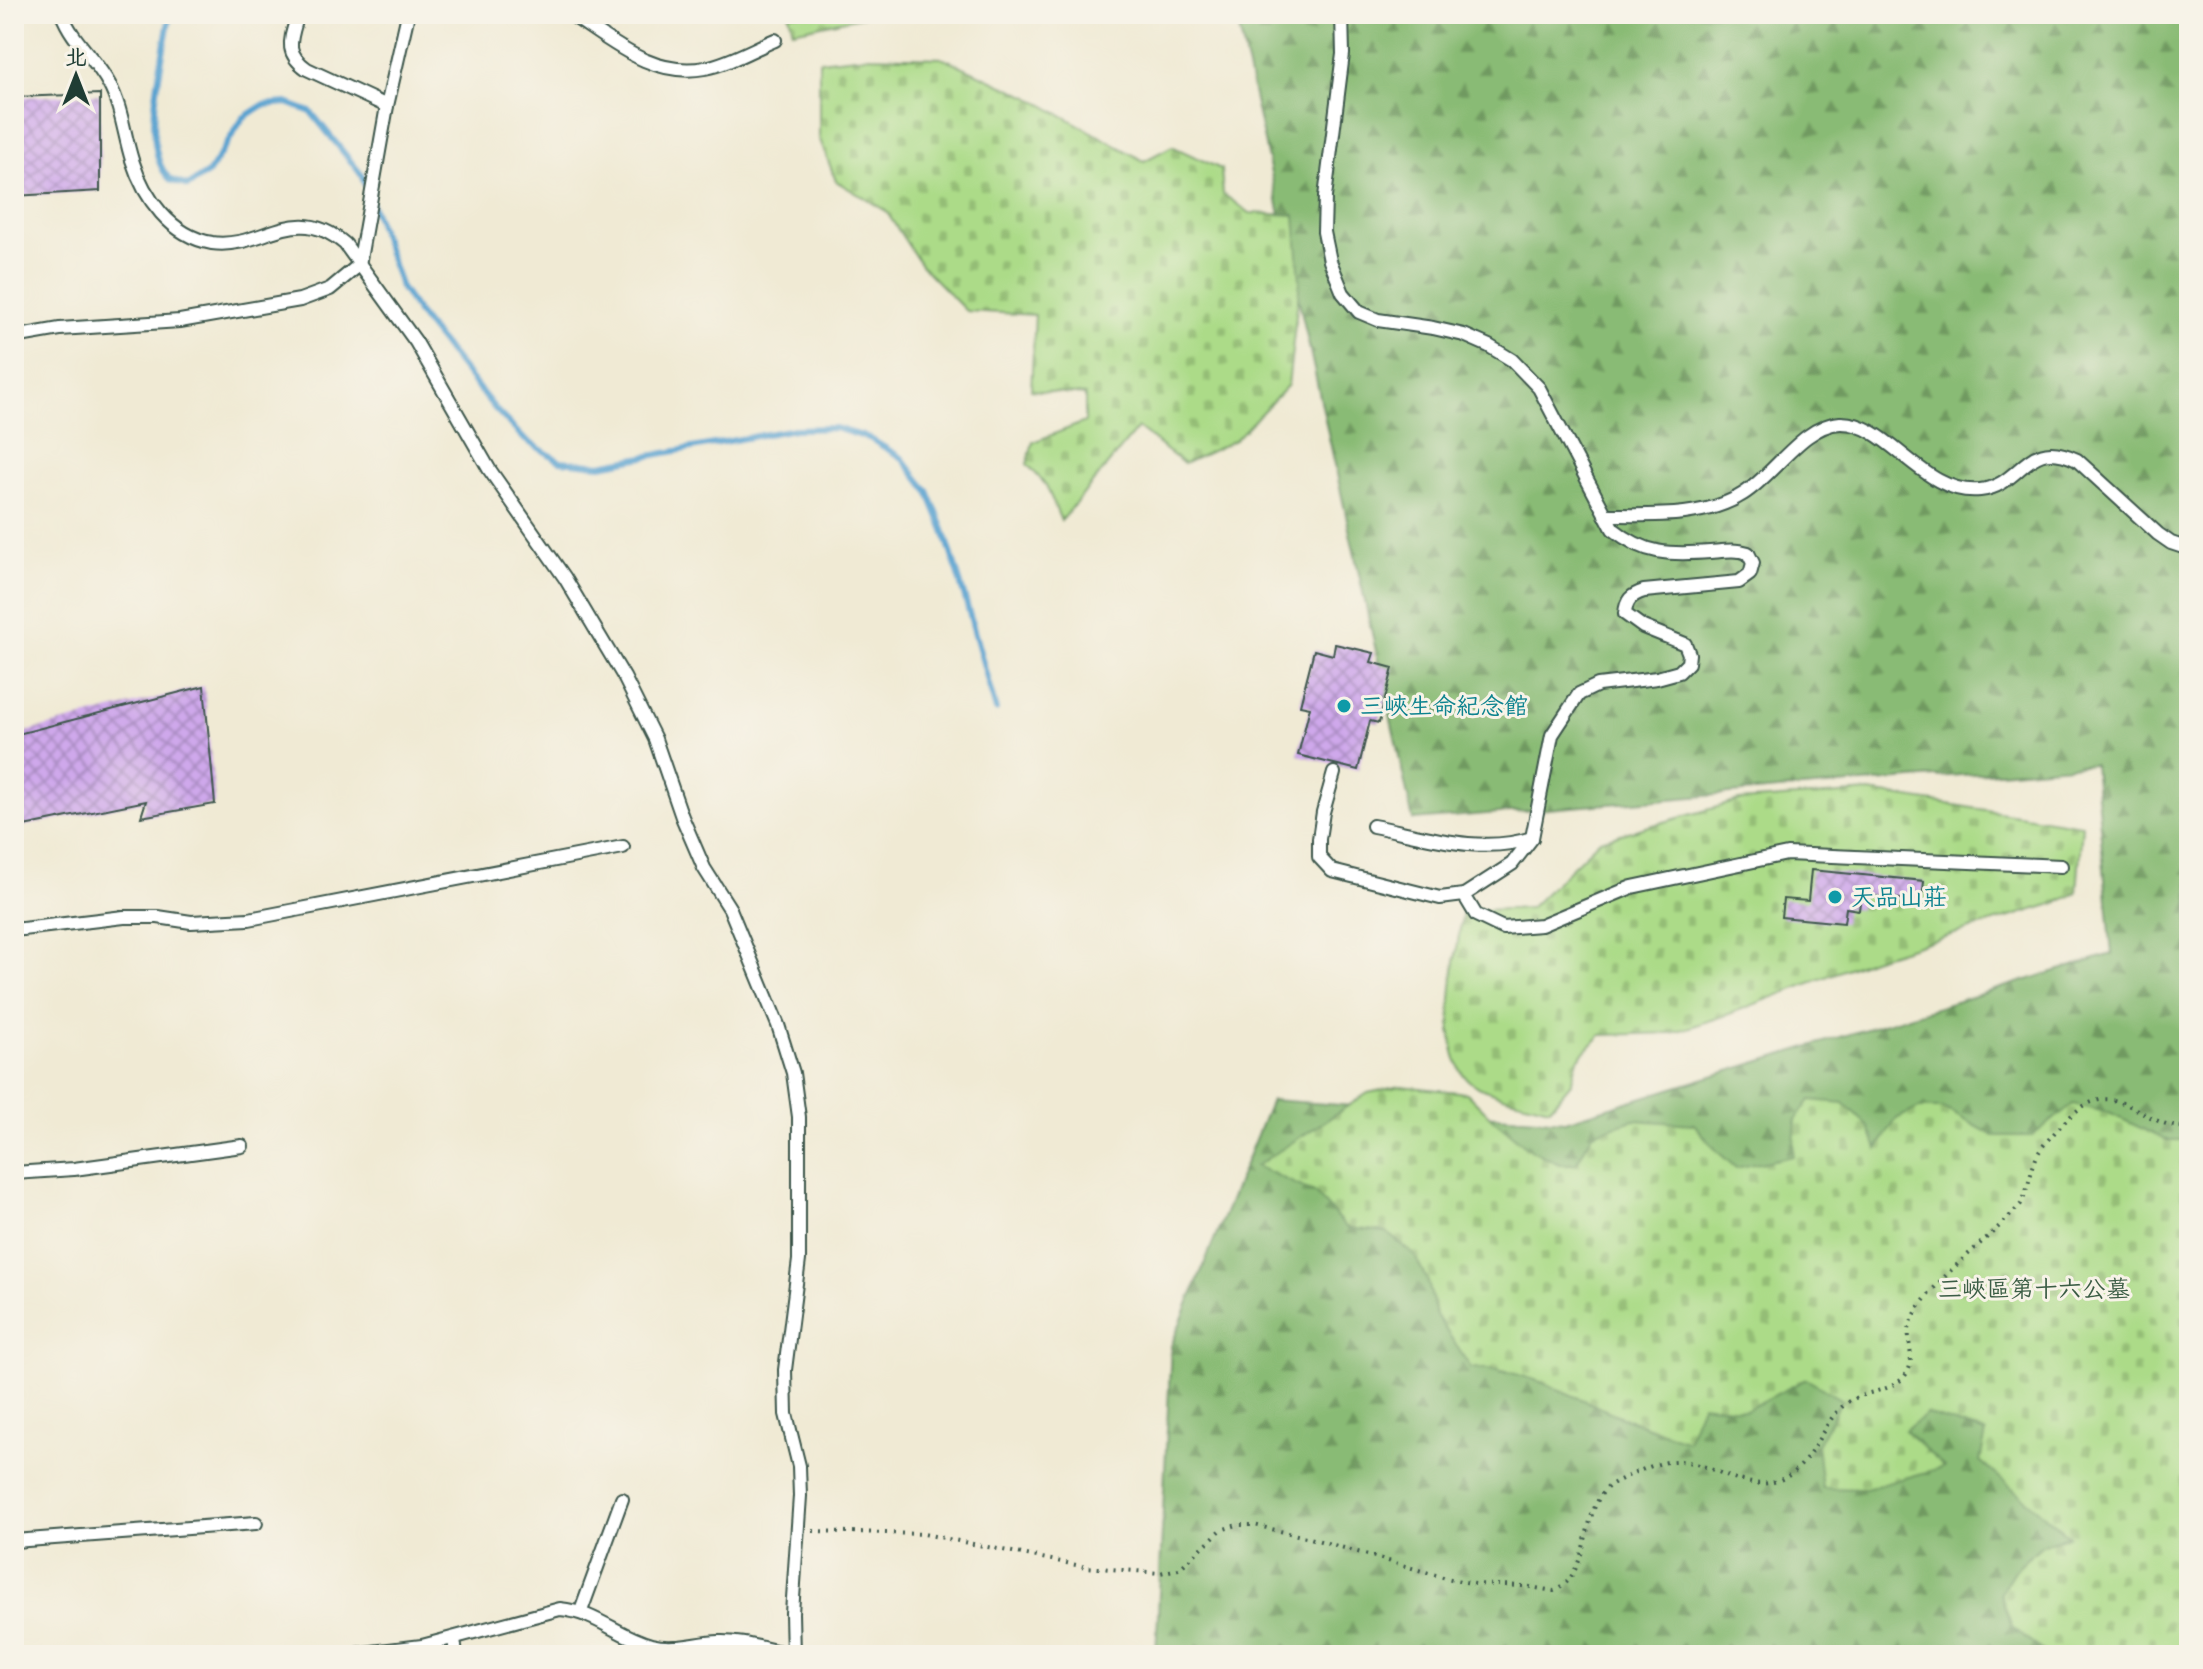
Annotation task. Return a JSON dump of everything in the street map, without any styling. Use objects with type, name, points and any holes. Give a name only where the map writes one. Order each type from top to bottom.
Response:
[{"type":"lane","points":[[62,14],[72,36],[108,83],[117,100],[132,162],[156,208],[173,226],[191,237],[215,243],[239,242],[288,227],[312,225],[330,231],[345,244],[388,301],[416,342],[489,469],[565,578],[624,677],[655,739],[682,817],[704,868],[730,909],[778,1025],[793,1073],[799,1117],[799,1260],[785,1370],[786,1414],[799,1466],[792,1654],[736,1643],[718,1642],[687,1648],[652,1645],[627,1636],[581,1611],[560,1609],[422,1646],[347,1655]]},
{"type":"lane","points":[[298,14],[290,43],[296,61],[387,106]]},
{"type":"lane","points":[[14,337],[60,329],[180,321],[300,300],[330,289],[359,265],[387,106],[408,14]]},
{"type":"lane","points":[[570,14],[637,59],[671,71],[707,68],[775,40]]},
{"type":"lane","points":[[1334,773],[1319,839],[1319,857],[1332,871],[1440,898],[1464,895],[1512,864],[1532,838],[1552,735],[1579,694],[1598,685],[1679,672],[1688,663],[1685,644],[1643,627],[1625,614],[1626,603],[1632,595],[1644,591],[1739,582],[1750,574],[1753,563],[1748,553],[1736,550],[1677,555],[1648,551],[1630,543],[1613,529],[1539,388],[1512,360],[1464,335],[1378,320],[1359,312],[1343,293],[1330,261],[1324,232],[1325,197],[1343,54],[1342,14]]},
{"type":"lane","points":[[1605,515],[1702,510],[1741,496],[1770,474],[1810,433],[1825,425],[1851,423],[1867,430],[1946,485],[1964,490],[1996,486],[2033,457],[2045,452],[2061,452],[2077,460],[2158,534],[2171,543],[2189,549]]},
{"type":"lane","points":[[1373,826],[1476,846],[1510,845],[1532,838]]},
{"type":"lane","points":[[14,930],[124,917],[158,917],[191,922],[249,919],[623,847]]},
{"type":"lane","points":[[1464,895],[1476,915],[1503,928],[1541,925],[1632,887],[1787,854],[2061,866]]},
{"type":"lane","points":[[14,1173],[74,1169],[242,1146]]},
{"type":"lane","points":[[581,1611],[622,1499]]},
{"type":"lane","points":[[14,1541],[256,1523]]},
{"type":"lane","points":[[454,1638],[456,1655]]},
{"type":"path","points":[[798,1530],[924,1534],[1086,1567],[1160,1573],[1179,1569],[1221,1530],[1237,1525],[1254,1525],[1446,1578],[1475,1584],[1554,1591],[1571,1580],[1599,1499],[1611,1484],[1676,1461],[1756,1483],[1778,1481],[1807,1461],[1844,1404],[1885,1388],[1904,1376],[1912,1359],[1908,1332],[1922,1304],[2021,1204],[2028,1191],[2037,1156],[2053,1134],[2082,1106],[2111,1098],[2159,1123],[2189,1127]]},
{"type":"green space","points":[[789,14],[874,14],[793,31]]},
{"type":"green space","points":[[1236,14],[2189,14],[2189,1655],[1156,1655],[1171,1346],[1271,1100],[1565,1121],[2112,954],[2094,764],[1413,820]]},
{"type":"green space","points":[[866,56],[944,58],[1031,98],[1144,161],[1172,146],[1221,169],[1223,194],[1250,213],[1295,215],[1300,281],[1288,385],[1235,440],[1184,464],[1138,428],[1061,521],[1046,485],[1027,464],[1033,442],[1085,422],[1085,395],[1031,390],[1035,315],[966,311],[921,265],[886,211],[836,181],[819,137],[819,61]]},
{"type":"green space","points":[[1870,792],[2082,825],[2077,893],[2056,903],[1872,959],[1672,1033],[1601,1035],[1578,1059],[1571,1083],[1550,1108],[1480,1088],[1461,1070],[1454,1051],[1451,1002],[1463,911],[1530,908],[1600,840],[1739,801]]},
{"type":"green space","name":"三峽區第十六公墓","points":[[1401,1086],[1467,1093],[1528,1148],[1559,1164],[1576,1164],[1593,1133],[1633,1120],[1694,1124],[1736,1168],[1793,1156],[1796,1120],[1810,1100],[1844,1103],[1869,1127],[1877,1149],[1896,1119],[1919,1108],[1943,1108],[1994,1136],[2032,1136],[2073,1104],[2109,1113],[2166,1140],[2189,1140],[2189,1655],[2041,1655],[2044,1652],[2012,1627],[2000,1593],[2015,1569],[2042,1545],[2069,1536],[1980,1461],[1986,1433],[1927,1414],[1905,1430],[1944,1467],[1866,1489],[1822,1488],[1817,1445],[1842,1400],[1806,1379],[1746,1410],[1702,1404],[1687,1441],[1528,1378],[1491,1369],[1471,1368],[1436,1315],[1428,1282],[1415,1256],[1386,1232],[1347,1228],[1315,1193],[1256,1166],[1368,1093]]},
{"type":"building","points":[[100,94],[100,191],[14,196],[14,97]]},
{"type":"building","name":"三峽生命紀念館","points":[[1335,644],[1374,653],[1371,662],[1393,668],[1379,723],[1370,721],[1358,770],[1298,755],[1310,707],[1300,705],[1314,650],[1333,655]]},
{"type":"building","points":[[204,686],[215,804],[141,817],[146,801],[14,828],[14,735]]},
{"type":"building","name":"天品山莊","points":[[1811,870],[1924,881],[1922,901],[1861,895],[1859,910],[1846,908],[1844,923],[1781,917],[1783,899],[1808,901]]},
{"type":"waterway","points":[[170,14],[154,123],[160,165],[170,179],[188,186],[209,172],[243,118],[263,105],[287,103],[311,112],[361,174],[401,288],[496,410],[525,440],[560,461],[601,465],[794,429],[835,428],[869,438],[902,458],[928,491],[944,530],[996,710]]},
{"type":"place","name":"三峽生命紀念館","points":[[1344,706]]},
{"type":"place","name":"天品山莊","points":[[1835,897]]}]
